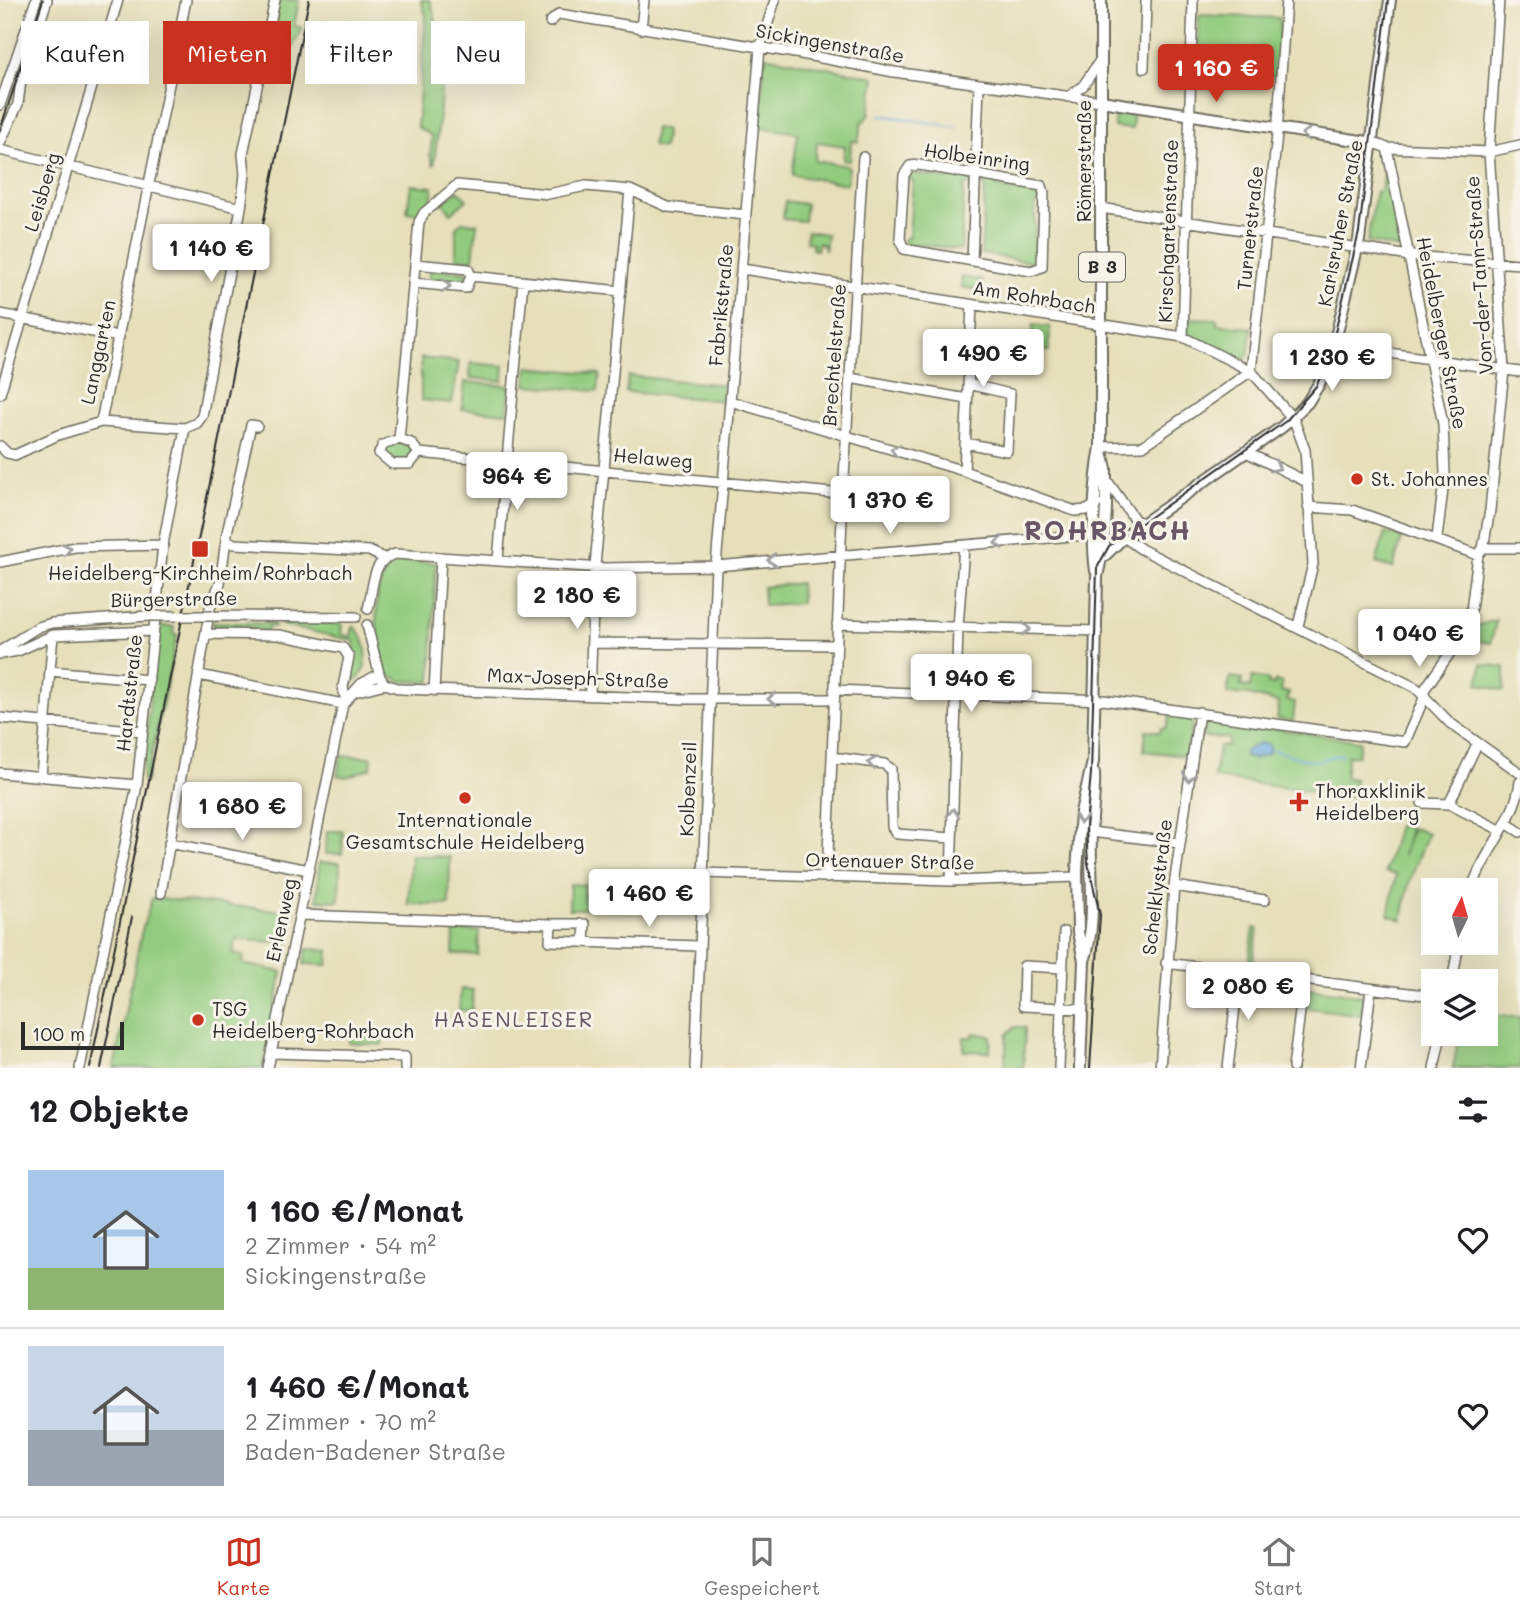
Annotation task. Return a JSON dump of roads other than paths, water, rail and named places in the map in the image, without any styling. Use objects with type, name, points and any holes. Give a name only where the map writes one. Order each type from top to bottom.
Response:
[{"type":"main road","name":"Römerstraße","points":[[1097,577],[1102,325],[1101,0]]},
{"type":"main road","name":"Karlsruher Straße","points":[[1101,559],[1143,523],[1293,418],[1315,392],[1334,345],[1357,247],[1374,143],[1390,0]]},
{"type":"main road","name":"Sickingenstraße","points":[[1101,102],[1374,143]]},
{"type":"main road","name":"Römerstraße","points":[[1101,447],[1106,479],[1101,559]]},
{"type":"main road","name":"B 3","points":[[1084,961],[1088,948],[1094,875],[1091,832],[1095,790],[1093,762],[1097,577],[1101,559]]},
{"type":"main road","name":"B 3","points":[[1080,1068],[1084,961],[1078,932],[1077,877],[1081,812],[1093,762]]},
{"type":"main road","name":"B 3","points":[[1077,877],[1082,882],[1090,912]]},
{"type":"street","points":[[0,105],[36,0]]},
{"type":"street","points":[[0,143],[18,104],[21,81],[47,0]]},
{"type":"street","name":"Leisberg","points":[[0,394],[118,0]]},
{"type":"street","name":"Langgarten","points":[[101,422],[186,0]]},
{"type":"street","name":"Hardtstraße","points":[[80,1068],[137,785],[163,545],[185,428],[197,423],[202,416],[241,208],[245,174],[243,154],[275,0]]},
{"type":"street","points":[[641,29],[644,0]]},
{"type":"street","name":"Fabrikstraße","points":[[716,565],[760,48],[775,0]]},
{"type":"street","points":[[1144,68],[1146,0]]},
{"type":"street","name":"Kirschgartenstraße","points":[[1183,337],[1193,0]]},
{"type":"street","name":"Turnerstraße","points":[[1251,371],[1278,130],[1286,0]]},
{"type":"street","name":"Von-der-Tann-Straße","points":[[1480,551],[1504,370],[1489,152],[1499,0]]},
{"type":"street","name":"Sickingenstraße","points":[[550,22],[555,16],[564,14],[979,86],[1101,102]]},
{"type":"street","points":[[1068,97],[1083,86],[1101,59]]},
{"type":"street","points":[[972,261],[979,86]]},
{"type":"street","points":[[1374,143],[1387,148],[1489,152],[1520,145]]},
{"type":"street","name":"Heidelberger Straße","points":[[1387,148],[1445,440],[1445,473],[1437,538]]},
{"type":"street","points":[[0,150],[241,208]]},
{"type":"street","name":"Brechtelstraße","points":[[827,878],[842,495],[863,157]]},
{"type":"street","name":"Holbeinring","points":[[919,165],[1035,183],[1043,188],[1045,260],[1041,269],[1031,271],[972,261],[906,251],[900,240],[904,175],[910,166],[919,165]]},
{"type":"street","points":[[399,439],[419,222],[425,213],[457,185],[548,194],[586,186],[630,190],[668,207],[746,215]]},
{"type":"street","points":[[590,696],[595,567],[630,190]]},
{"type":"street","points":[[1101,208],[1410,256],[1520,264]]},
{"type":"street","points":[[413,283],[466,288],[471,276],[468,269],[415,264]]},
{"type":"street","name":"Am Rohrbach","points":[[742,268],[856,288],[1183,337],[1251,371],[1293,418]]},
{"type":"street","points":[[471,276],[621,290]]},
{"type":"street","points":[[498,560],[523,281]]},
{"type":"street","points":[[964,471],[972,305]]},
{"type":"street","points":[[0,314],[119,337]]},
{"type":"street","points":[[1334,345],[1520,372]]},
{"type":"street","points":[[1101,447],[1143,446],[1251,371]]},
{"type":"street","points":[[850,378],[967,399]]},
{"type":"street","points":[[965,443],[1007,451],[1010,394],[968,384]]},
{"type":"street","points":[[730,401],[964,471],[1076,511],[1087,510],[1097,504]]},
{"type":"street","points":[[1293,418],[1303,439],[1313,564],[1298,626]]},
{"type":"street","points":[[0,446],[7,453],[15,455],[58,435],[101,422],[185,428]]},
{"type":"street","points":[[160,893],[207,634],[251,425],[257,426]]},
{"type":"street","points":[[399,439],[411,443],[419,453],[410,464],[387,462],[379,453],[380,448],[399,439]]},
{"type":"street","points":[[1245,452],[1307,482]]},
{"type":"street","name":"Helaweg","points":[[419,453],[842,495]]},
{"type":"street","points":[[1106,479],[1135,520],[1143,523]]},
{"type":"street","points":[[1308,506],[1352,510],[1480,551],[1520,548]]},
{"type":"street","points":[[368,609],[375,573],[384,558],[400,553],[595,567],[716,565],[1096,534]]},
{"type":"street","points":[[1124,537],[1141,549],[1298,626],[1423,694],[1450,723],[1520,771]]},
{"type":"street","points":[[227,540],[234,544],[369,551],[384,558]]},
{"type":"street","points":[[0,562],[75,547],[163,545]]},
{"type":"street","points":[[951,881],[958,627],[964,545]]},
{"type":"street","points":[[1423,694],[1469,626],[1480,551]]},
{"type":"street","points":[[434,691],[441,556]]},
{"type":"street","name":"Kolbenzeil","points":[[695,1068],[716,565]]},
{"type":"street","points":[[368,609],[360,609],[356,617],[359,624],[368,625]]},
{"type":"street","points":[[199,675],[347,698],[385,684],[379,674],[368,625],[373,615],[368,609]]},
{"type":"street","name":"Bürgerstraße","points":[[0,652],[28,632],[52,622],[148,616],[356,617]]},
{"type":"street","points":[[837,624],[1097,631]]},
{"type":"street","name":"Bürgerstraße","points":[[0,652],[18,651],[53,635],[153,631]]},
{"type":"street","name":"Erlenweg","points":[[207,634],[279,635],[346,649],[349,657],[343,687],[347,698],[268,1068]]},
{"type":"street","points":[[41,776],[53,635]]},
{"type":"street","points":[[592,643],[836,645]]},
{"type":"street","points":[[50,671],[149,680]]},
{"type":"street","points":[[347,698],[379,674]]},
{"type":"street","name":"Max-Joseph-Straße","points":[[385,684],[402,689],[434,691],[710,700],[834,694],[957,694],[1096,699],[1405,742],[1423,694]]},
{"type":"street","name":"Kolbenzeil","points":[[687,699],[699,706],[709,722]]},
{"type":"street","name":"Schelklystraße","points":[[1160,1068],[1166,962],[1174,886],[1199,712]]},
{"type":"street","points":[[0,718],[143,730]]},
{"type":"street","points":[[1449,804],[1477,744]]},
{"type":"street","points":[[832,757],[884,764],[891,769],[892,827],[897,834],[952,838]]},
{"type":"street","points":[[0,773],[137,785]]},
{"type":"street","points":[[1475,878],[1516,802],[1520,782]]},
{"type":"street","points":[[1422,803],[1449,804],[1520,832]]},
{"type":"street","points":[[1091,832],[1179,843]]},
{"type":"street","points":[[169,843],[309,870]]},
{"type":"street","name":"Ortenauer Straße","points":[[702,873],[951,881],[1077,877]]},
{"type":"street","points":[[1174,886],[1265,900]]},
{"type":"street","points":[[301,915],[585,925],[584,942]]},
{"type":"street","points":[[551,924],[550,941],[699,946]]},
{"type":"street","points":[[1059,1068],[1064,932]]},
{"type":"street","points":[[1166,962],[1421,995]]},
{"type":"street","points":[[1063,968],[1024,967],[1023,1006],[1083,1009]]},
{"type":"street","points":[[1228,1068],[1239,971]]},
{"type":"street","points":[[1293,1068],[1304,979]]},
{"type":"street","points":[[1361,1068],[1371,989]]},
{"type":"street","points":[[1434,1068],[1439,1046]]},
{"type":"street","points":[[271,1053],[405,1057],[405,1068]]},
{"type":"water","points":[[1259,743],[1269,745],[1269,753],[1253,759],[1245,757],[1245,751]]},
{"type":"waterway","points":[[880,115],[957,127]]},
{"type":"waterway","points":[[1271,750],[1314,761],[1342,755]]},
{"type":"tram line","points":[[0,130],[43,0]]},
{"type":"tram line","points":[[1090,1068],[1100,915],[1088,863],[1086,828],[1091,773],[1097,568],[1109,546],[1286,421],[1317,385],[1332,345],[1359,232],[1388,0]]},
{"type":"railway","points":[[90,1068],[309,0]]},
{"type":"railway","points":[[101,1068],[132,917]]},
{"type":"place","name":"St. Johannes","points":[[1357,479]]},
{"type":"place","name":"Heidelberg-Kirchheim/Rohrbach","points":[[200,549]]},
{"type":"place","name":"Internationale Gesamtschule Heidelberg","points":[[465,798]]},
{"type":"place","name":"Thoraxklinik Heidelberg","points":[[1299,802]]},
{"type":"place","name":"TSG Heidelberg-Rohrbach","points":[[198,1020]]},
{"type":"district","name":"ROHRBACH","points":[[1108,531]]},
{"type":"district","name":"HASENLEISER","points":[[514,1020]]}]
